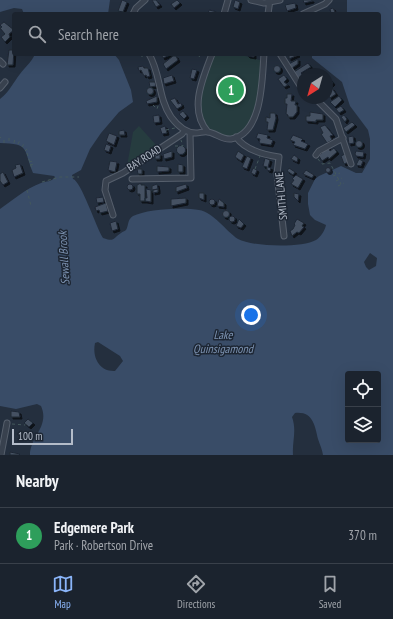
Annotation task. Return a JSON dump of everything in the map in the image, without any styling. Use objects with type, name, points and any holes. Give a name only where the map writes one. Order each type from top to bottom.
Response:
[{"type":"street","points":[[134,12],[138,6],[145,0]]},
{"type":"street","points":[[225,12],[228,0]]},
{"type":"street","points":[[251,0],[264,4],[270,1],[280,0]]},
{"type":"street","points":[[307,12],[325,4],[329,0]]},
{"type":"street","points":[[268,12],[270,1]]},
{"type":"street","points":[[150,56],[157,70],[163,100],[168,112],[175,122],[188,131],[208,132],[220,138],[236,137],[248,130],[256,117],[264,56]]},
{"type":"street","points":[[208,132],[199,117],[198,105],[211,56]]},
{"type":"street","points":[[282,56],[297,82]]},
{"type":"street","points":[[0,88],[5,82]]},
{"type":"street","points":[[321,104],[336,119],[351,164]]},
{"type":"street","points":[[132,179],[191,178],[188,131]]},
{"type":"street","name":"BAY ROAD","points":[[112,215],[104,186],[106,180],[123,173],[188,131]]},
{"type":"street","points":[[236,137],[244,145],[261,152]]},
{"type":"street","points":[[316,154],[343,138]]},
{"type":"street","name":"SMITH LANE","points":[[261,152],[279,157],[277,174],[284,236]]},
{"type":"street","points":[[1,455],[7,423]]},
{"type":"path","points":[[153,105],[157,109],[159,103]]},
{"type":"path","points":[[166,130],[175,128]]},
{"type":"path","points":[[14,143],[15,138]]},
{"type":"path","points":[[175,146],[182,146],[180,139]]},
{"type":"path","points":[[18,144],[20,140]]},
{"type":"path","points":[[22,147],[25,142]]},
{"type":"path","points":[[25,150],[29,147]]},
{"type":"path","points":[[255,169],[261,152]]},
{"type":"path","points":[[31,154],[27,154],[32,169]]},
{"type":"path","points":[[316,154],[322,164],[330,163],[341,184]]},
{"type":"path","points":[[30,165],[34,164]]},
{"type":"path","points":[[333,176],[340,174]]},
{"type":"path","points":[[42,182],[60,177],[79,177]]},
{"type":"path","points":[[336,181],[342,178]]},
{"type":"path","points":[[338,186],[344,183]]},
{"type":"path","points":[[27,190],[31,206]]},
{"type":"path","points":[[7,423],[25,425]]},
{"type":"green space","points":[[211,56],[245,56],[263,61],[259,103],[248,130],[231,139],[215,135],[208,131],[202,123],[200,114],[199,104],[203,83]]},
{"type":"green space","points":[[139,126],[156,145],[127,166],[133,132]]},
{"type":"water","points":[[0,0],[110,0],[108,12],[23,12],[22,9],[14,8],[0,12]]},
{"type":"water","name":"Lake Quinsigamond","points":[[347,0],[393,0],[393,455],[323,455],[312,420],[306,414],[295,413],[292,417],[294,431],[293,455],[30,455],[33,443],[43,420],[41,406],[37,404],[16,409],[0,406],[0,209],[30,188],[41,183],[51,181],[55,177],[33,173],[26,153],[21,146],[0,143],[0,99],[34,56],[116,56],[119,60],[131,90],[133,102],[119,112],[101,133],[90,149],[81,170],[72,175],[84,196],[103,238],[110,240],[113,239],[126,230],[129,221],[133,216],[139,214],[165,209],[192,209],[204,211],[209,214],[233,236],[245,242],[277,246],[300,244],[309,243],[316,240],[324,231],[326,225],[315,220],[310,215],[308,193],[315,179],[341,166],[356,173],[362,173],[370,159],[370,139],[368,130],[350,106],[342,82],[333,75],[333,68],[324,68],[312,58],[312,56],[381,56],[381,12],[347,12]],"holes":[[[370,253],[377,258],[376,266],[369,270],[366,267],[364,262]],[[98,342],[120,356],[123,361],[115,371],[105,369],[98,363],[96,358],[94,348],[95,343]]]},
{"type":"building","points":[[122,0],[127,2],[123,12],[118,11]]},
{"type":"building","points":[[152,0],[156,0],[160,5],[156,7]]},
{"type":"building","points":[[177,0],[180,3],[174,8],[171,4]]},
{"type":"building","points":[[235,0],[240,2],[238,9],[233,7]]},
{"type":"building","points":[[303,0],[312,0],[312,1],[304,3]]},
{"type":"building","points":[[295,3],[296,8],[287,11],[285,5]]},
{"type":"building","points":[[333,8],[335,12],[331,12],[330,9]]},
{"type":"building","points":[[4,22],[12,28],[12,32],[9,34],[10,37],[5,42],[1,37],[5,34],[0,28],[2,27],[0,25]]},
{"type":"building","points":[[9,50],[12,50],[13,65],[7,65]]},
{"type":"building","points":[[173,56],[176,56],[178,60],[166,69],[163,64]]},
{"type":"building","points":[[289,56],[296,56],[289,59]]},
{"type":"building","points":[[298,59],[298,64],[292,68],[289,64]]},
{"type":"building","points":[[308,63],[311,67],[309,68],[300,68]]},
{"type":"building","points":[[277,65],[280,66],[280,72],[277,73],[274,72],[273,69],[274,66]]},
{"type":"building","points":[[143,66],[144,68],[148,68],[150,76],[144,76],[141,70],[139,71],[138,67]]},
{"type":"building","points":[[192,69],[197,70],[194,79],[190,78]]},
{"type":"building","points":[[172,75],[174,81],[164,84],[163,78]]},
{"type":"building","points":[[284,75],[287,79],[284,82],[288,85],[284,87],[278,79]]},
{"type":"building","points":[[149,82],[155,82],[156,86],[150,87]]},
{"type":"building","points":[[150,88],[153,91],[150,94],[147,91]]},
{"type":"building","points":[[287,94],[292,94],[291,101],[296,101],[295,105],[297,105],[297,112],[293,117],[288,117],[286,114],[287,104],[285,104],[285,98],[287,98]]},
{"type":"building","points":[[157,96],[157,102],[147,104],[146,101]]},
{"type":"building","points":[[339,96],[342,100],[335,107],[332,104],[333,100]]},
{"type":"building","points":[[175,98],[178,104],[181,103],[182,106],[177,109],[170,100]]},
{"type":"building","points":[[341,106],[344,110],[339,113],[336,109]]},
{"type":"building","points":[[183,111],[187,116],[184,119],[179,114]]},
{"type":"building","points":[[310,112],[323,114],[323,120],[316,120],[316,122],[306,121],[306,116],[310,116]]},
{"type":"building","points":[[270,113],[275,113],[276,118],[273,130],[267,130],[268,122],[266,122],[266,117],[270,118]]},
{"type":"building","points":[[159,115],[160,122],[154,123],[153,116]]},
{"type":"building","points":[[344,115],[347,119],[345,122],[341,117]]},
{"type":"building","points":[[352,122],[355,125],[346,132],[343,128]]},
{"type":"building","points":[[325,125],[333,135],[330,136],[332,140],[327,143],[321,134],[323,133],[320,127]]},
{"type":"building","points":[[165,126],[167,133],[162,134],[160,128]]},
{"type":"building","points":[[124,130],[125,135],[119,135],[119,131]]},
{"type":"building","points":[[109,133],[117,136],[114,145],[106,141]]},
{"type":"building","points":[[258,133],[268,135],[267,138],[273,140],[271,145],[259,143],[260,139],[256,138]]},
{"type":"building","points":[[293,135],[303,139],[301,141],[308,144],[305,149],[293,145],[295,142],[290,140]]},
{"type":"building","points":[[353,136],[354,143],[349,144],[348,137]]},
{"type":"building","points":[[359,141],[362,144],[359,147],[356,144]]},
{"type":"building","points":[[106,144],[111,146],[109,152],[104,150]]},
{"type":"building","points":[[179,146],[183,146],[185,150],[183,154],[179,154],[177,152],[177,148]]},
{"type":"building","points":[[328,147],[330,151],[334,148],[337,152],[329,159],[328,157],[322,161],[319,156]]},
{"type":"building","points":[[172,151],[172,157],[164,159],[163,154]]},
{"type":"building","points":[[238,151],[244,155],[241,161],[235,157]]},
{"type":"building","points":[[356,151],[364,152],[363,157],[356,156]]},
{"type":"building","points":[[160,154],[160,159],[155,159],[155,155]]},
{"type":"building","points":[[345,154],[349,162],[344,164],[341,156]]},
{"type":"building","points":[[294,155],[298,158],[297,162],[291,159]]},
{"type":"building","points":[[247,156],[251,158],[247,169],[242,167]]},
{"type":"building","points":[[265,158],[270,160],[268,167],[271,168],[270,171],[267,170],[267,167],[263,166]]},
{"type":"building","points":[[359,159],[363,161],[361,166],[356,165]]},
{"type":"building","points":[[110,161],[117,162],[115,172],[108,170]]},
{"type":"building","points":[[20,164],[23,173],[14,177],[12,170],[16,168],[15,165]]},
{"type":"building","points":[[178,164],[183,165],[183,172],[178,172]]},
{"type":"building","points":[[157,166],[169,167],[169,171],[157,172]]},
{"type":"building","points":[[328,167],[331,170],[328,173],[325,170]]},
{"type":"building","points":[[253,168],[257,170],[255,175],[251,173]]},
{"type":"building","points":[[289,168],[295,172],[293,175],[287,171]]},
{"type":"building","points":[[137,169],[142,169],[142,174],[138,174]]},
{"type":"building","points":[[306,170],[314,175],[312,178],[303,174]]},
{"type":"building","points":[[3,172],[8,182],[3,185],[0,181],[0,174]]},
{"type":"building","points":[[296,175],[303,179],[298,188],[291,184],[294,180],[292,179]]},
{"type":"building","points":[[141,183],[141,185],[145,185],[145,201],[140,201],[140,194],[137,194],[137,185]]},
{"type":"building","points":[[130,184],[133,187],[130,190],[127,187]]},
{"type":"building","points":[[157,184],[158,189],[152,190],[152,186]]},
{"type":"building","points":[[186,184],[187,188],[176,192],[176,187]]},
{"type":"building","points":[[146,189],[151,190],[151,202],[145,201],[145,198],[147,198]]},
{"type":"building","points":[[158,189],[158,192],[153,193],[153,190]]},
{"type":"building","points":[[199,193],[204,193],[204,200],[199,198]]},
{"type":"building","points":[[294,193],[299,194],[298,201],[294,197]]},
{"type":"building","points":[[103,197],[104,202],[97,203],[96,198]]},
{"type":"building","points":[[186,198],[186,203],[171,206],[171,199]]},
{"type":"building","points":[[212,199],[215,202],[212,205],[209,202]]},
{"type":"building","points":[[219,199],[224,203],[224,207],[217,206]]},
{"type":"building","points":[[106,203],[108,211],[100,213],[99,210],[96,211],[95,207]]},
{"type":"building","points":[[226,211],[229,214],[226,217],[223,214]]},
{"type":"building","points":[[232,216],[235,219],[232,222],[229,219]]},
{"type":"building","points":[[239,219],[244,224],[241,228],[236,226]]},
{"type":"building","points":[[297,219],[304,223],[302,226],[304,227],[299,233],[297,232],[292,236],[290,231],[293,229]]},
{"type":"building","points":[[116,221],[118,229],[112,231],[110,223]]},
{"type":"building","points":[[11,411],[19,412],[20,417],[11,417]]},
{"type":"building","points":[[28,419],[33,423],[29,427],[24,423]]},
{"type":"building","points":[[10,452],[20,454],[10,455]]},
{"type":"place","name":"Edgemere Park","points":[[231,90]]},
{"type":"water label","name":"Sewall Brook","points":[[64,258]]}]
